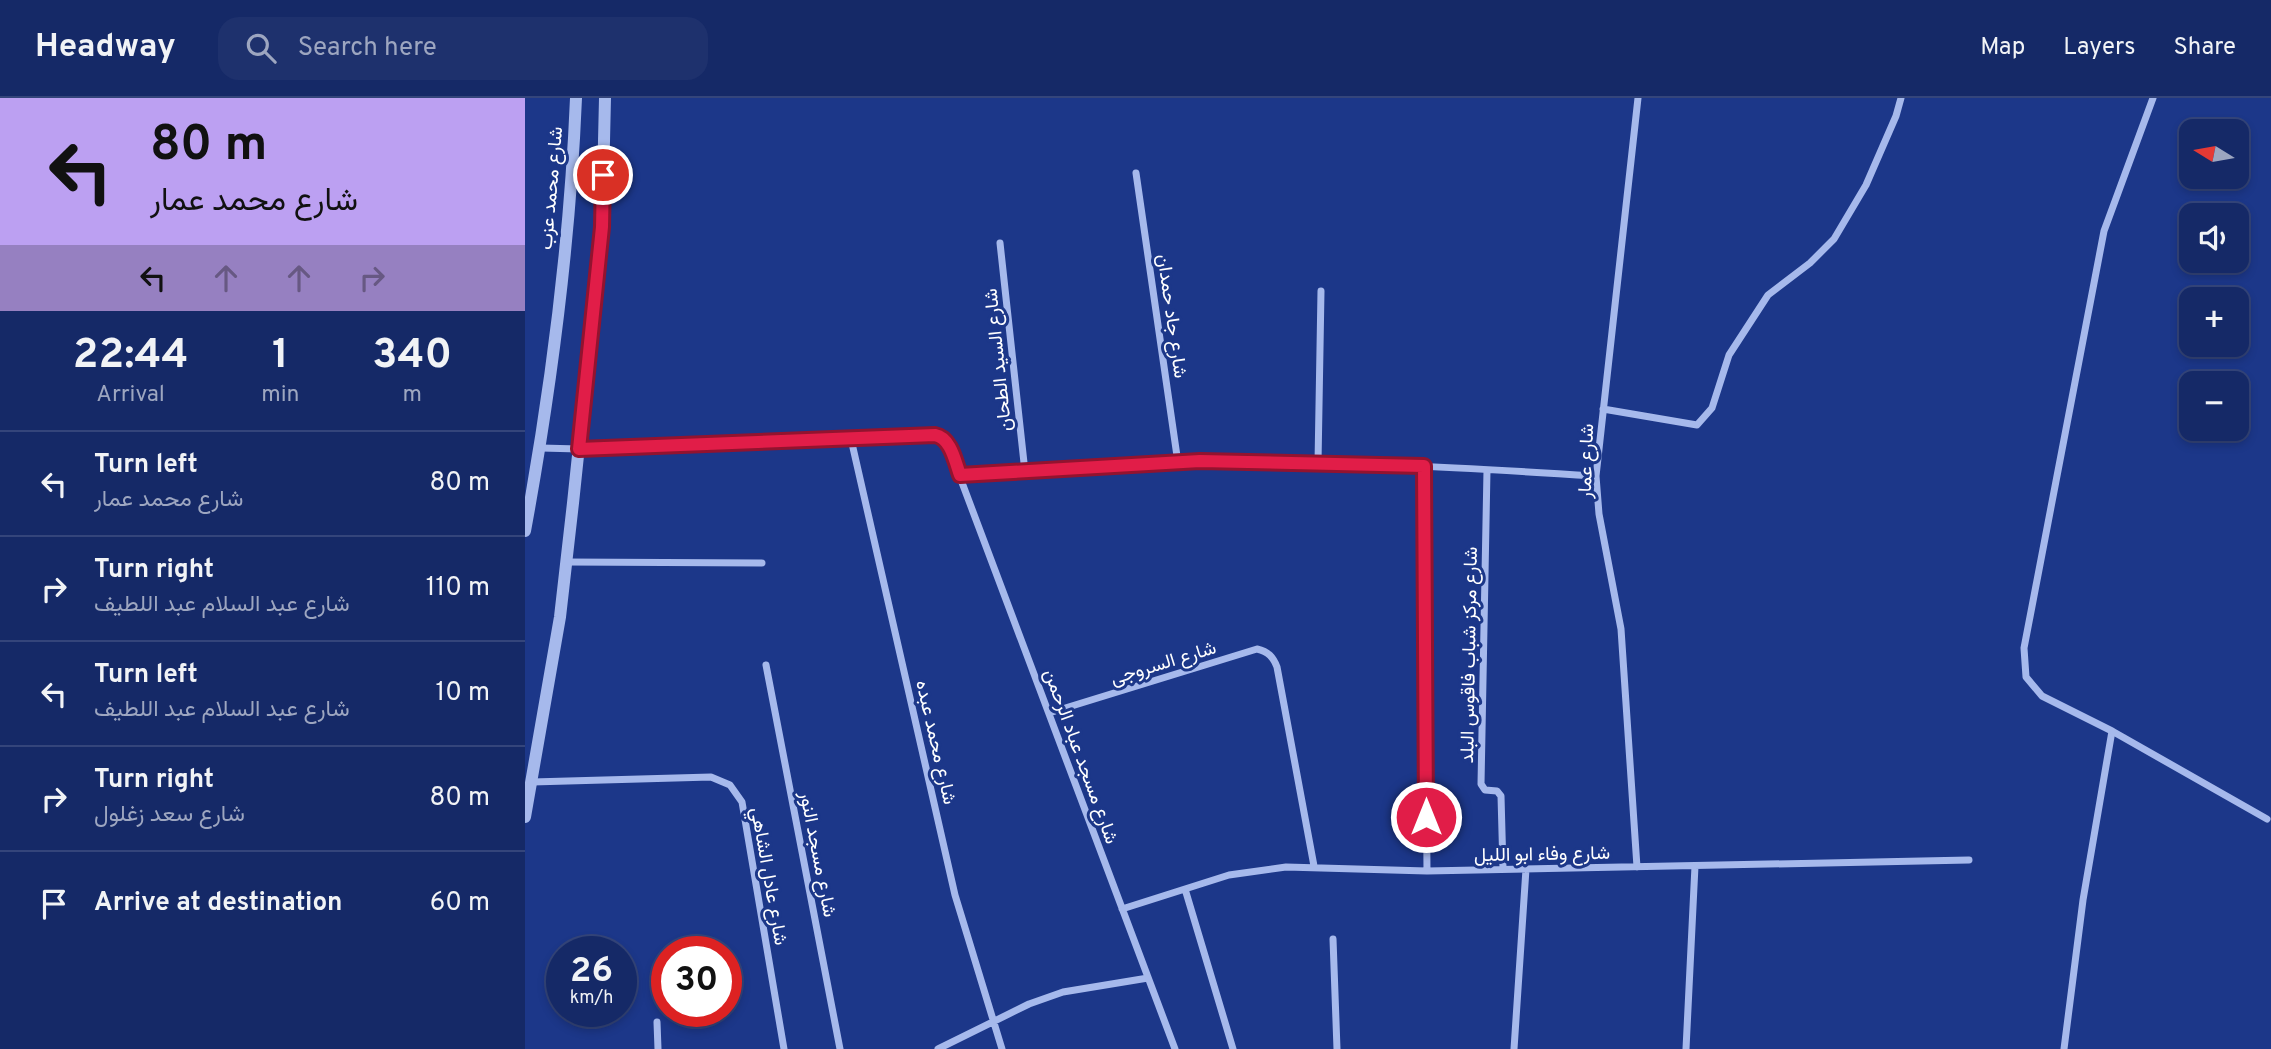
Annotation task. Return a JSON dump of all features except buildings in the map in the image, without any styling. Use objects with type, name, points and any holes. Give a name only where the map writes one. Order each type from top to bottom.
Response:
[{"type":"street","name":"شارع محمد عزب","points":[[525,531],[541,448],[571,195],[576,98]]},
{"type":"street","points":[[525,817],[560,617],[579,449],[602,227],[605,98]]},
{"type":"street","name":"شارع عمار","points":[[1637,867],[1621,629],[1599,514],[1596,476],[1638,98]]},
{"type":"street","points":[[1603,409],[1697,425],[1711,408],[1729,355],[1768,295],[1810,263],[1834,239],[1866,185],[1901,98]]},
{"type":"street","points":[[2153,98],[2104,231],[2024,648],[2026,677],[2042,696],[2112,731],[2267,819]]},
{"type":"street","name":"شارع جاد حمدان","points":[[1136,173],[1178,463]]},
{"type":"street","name":"شارع السيد الطحان","points":[[1000,243],[1025,472]]},
{"type":"street","points":[[1318,463],[1321,291]]},
{"type":"street","name":"شارع مسجد عباد الرحمن","points":[[851,439],[939,435],[948,443],[1175,1049]]},
{"type":"street","points":[[541,448],[579,449],[851,439]]},
{"type":"street","name":"شارع محمد عبده","points":[[851,439],[955,895],[1002,1049]]},
{"type":"street","points":[[960,475],[1178,463],[1318,463],[1596,476]]},
{"type":"street","points":[[1424,466],[1427,871]]},
{"type":"street","name":"شارع مركز شباب فاقوس البلد","points":[[1487,470],[1481,784],[1485,790],[1501,796],[1503,869]]},
{"type":"street","points":[[566,562],[762,563]]},
{"type":"street","name":"شارع السروجى","points":[[1049,713],[1257,649],[1267,652],[1277,667],[1314,866]]},
{"type":"street","name":"شارع مسجد النور","points":[[766,665],[840,1049]]},
{"type":"street","points":[[2064,1049],[2083,900],[2112,731]]},
{"type":"street","name":"شارع عادل الشاهي","points":[[532,782],[711,777],[730,785],[742,802],[784,1049]]},
{"type":"street","name":"شارع وفاء ابو الليل","points":[[1122,909],[1229,875],[1314,866],[1427,871],[1969,860]]},
{"type":"street","points":[[1686,1049],[1695,866]]},
{"type":"street","points":[[1514,1049],[1525,869]]},
{"type":"street","points":[[1185,889],[1233,1049]]},
{"type":"street","points":[[1333,939],[1337,1049]]},
{"type":"street","points":[[938,1049],[1029,1003],[1063,992],[1147,978]]},
{"type":"street","points":[[657,1027],[658,1049]]},
{"type":"route","points":[[603,175],[602,227],[579,449],[939,435],[948,443],[960,475],[1200,461],[1424,466],[1426,817]]}]
